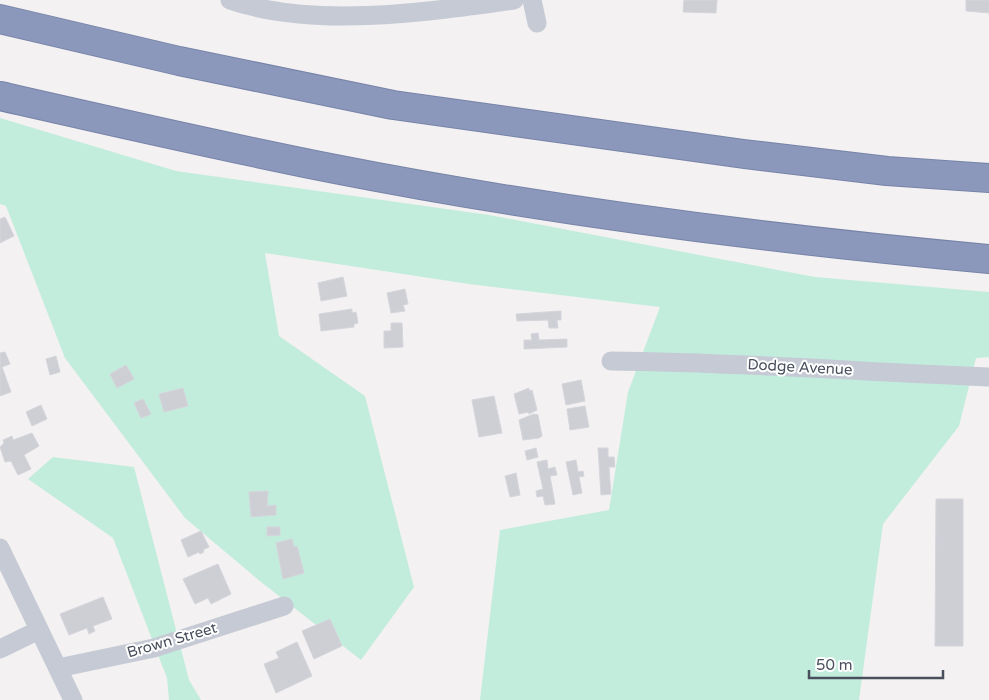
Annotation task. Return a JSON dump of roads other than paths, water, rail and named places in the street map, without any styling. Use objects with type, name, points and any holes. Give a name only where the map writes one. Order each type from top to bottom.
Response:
[{"type":"highway","points":[[0,19],[179,61],[393,105],[744,154],[886,171],[989,178]]},
{"type":"highway","points":[[0,96],[194,140],[462,192],[654,222],[787,239],[989,259]]},
{"type":"street","points":[[230,0],[267,10],[325,16],[387,14],[514,0]]},
{"type":"street","points":[[532,0],[536,24]]},
{"type":"street","name":"Dodge Avenue","points":[[611,361],[835,368],[902,374],[989,377]]},
{"type":"street","points":[[0,548],[73,700]]},
{"type":"street","name":"Brown Street","points":[[58,668],[154,648],[284,606]]},
{"type":"street","points":[[0,649],[39,630]]}]
